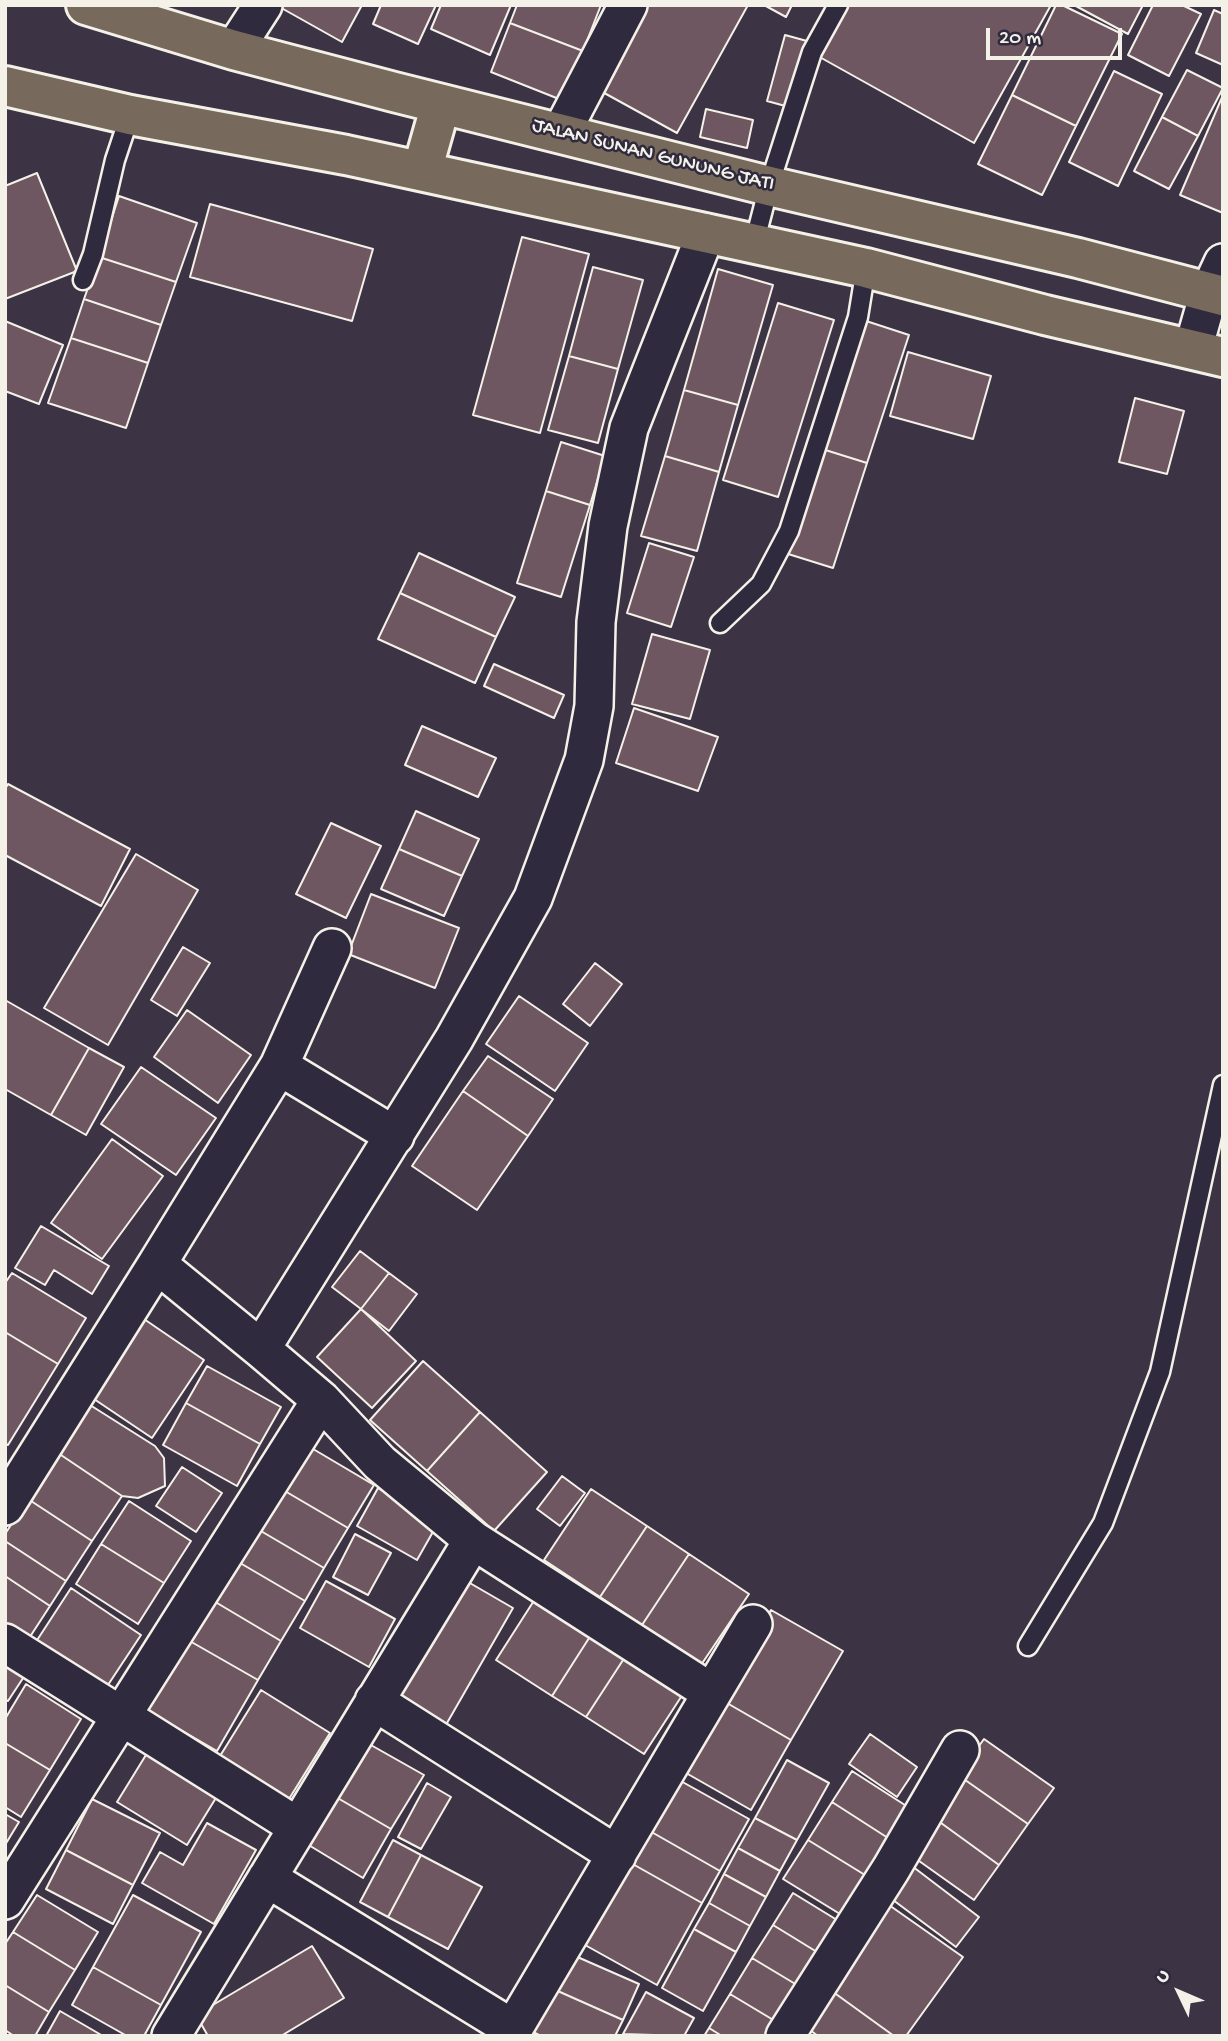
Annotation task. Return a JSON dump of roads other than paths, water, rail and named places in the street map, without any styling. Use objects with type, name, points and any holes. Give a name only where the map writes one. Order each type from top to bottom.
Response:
[{"type":"highway","name":"JALAN SUNAN GUNUNG JATI","points":[[88,5],[234,50],[769,186],[1078,258],[1218,284]]},
{"type":"highway","points":[[5,86],[130,115],[422,171],[866,268],[1045,315],[1208,353]]},
{"type":"highway","points":[[422,171],[441,104]]},
{"type":"street","points":[[234,50],[263,5]]},
{"type":"street","points":[[561,133],[628,5]]},
{"type":"street","points":[[261,1349],[454,1039],[533,898],[584,761],[594,706],[596,622],[608,526],[629,428],[706,233]]},
{"type":"street","points":[[1208,353],[1218,284]]},
{"type":"street","points":[[5,1506],[279,1066],[332,948]]},
{"type":"street","points":[[279,1066],[395,1136]]},
{"type":"street","points":[[157,1264],[321,1400],[380,1463],[473,1539],[712,1693]]},
{"type":"street","points":[[5,1900],[321,1400]]},
{"type":"street","points":[[171,2036],[473,1539]]},
{"type":"street","points":[[267,1878],[511,2033],[753,1624]]},
{"type":"street","points":[[5,1643],[298,1826]]},
{"type":"street","points":[[374,1701],[617,1855]]},
{"type":"street","points":[[785,2036],[891,1869],[960,1751]]},
{"type":"lane","points":[[754,244],[769,186],[812,52],[838,5]]},
{"type":"lane","points":[[83,280],[93,254],[115,160],[130,115]]},
{"type":"lane","points":[[720,622],[761,584],[789,531],[858,317],[866,268]]},
{"type":"lane","points":[[1028,1646],[1103,1523],[1160,1372],[1223,1085]]}]
